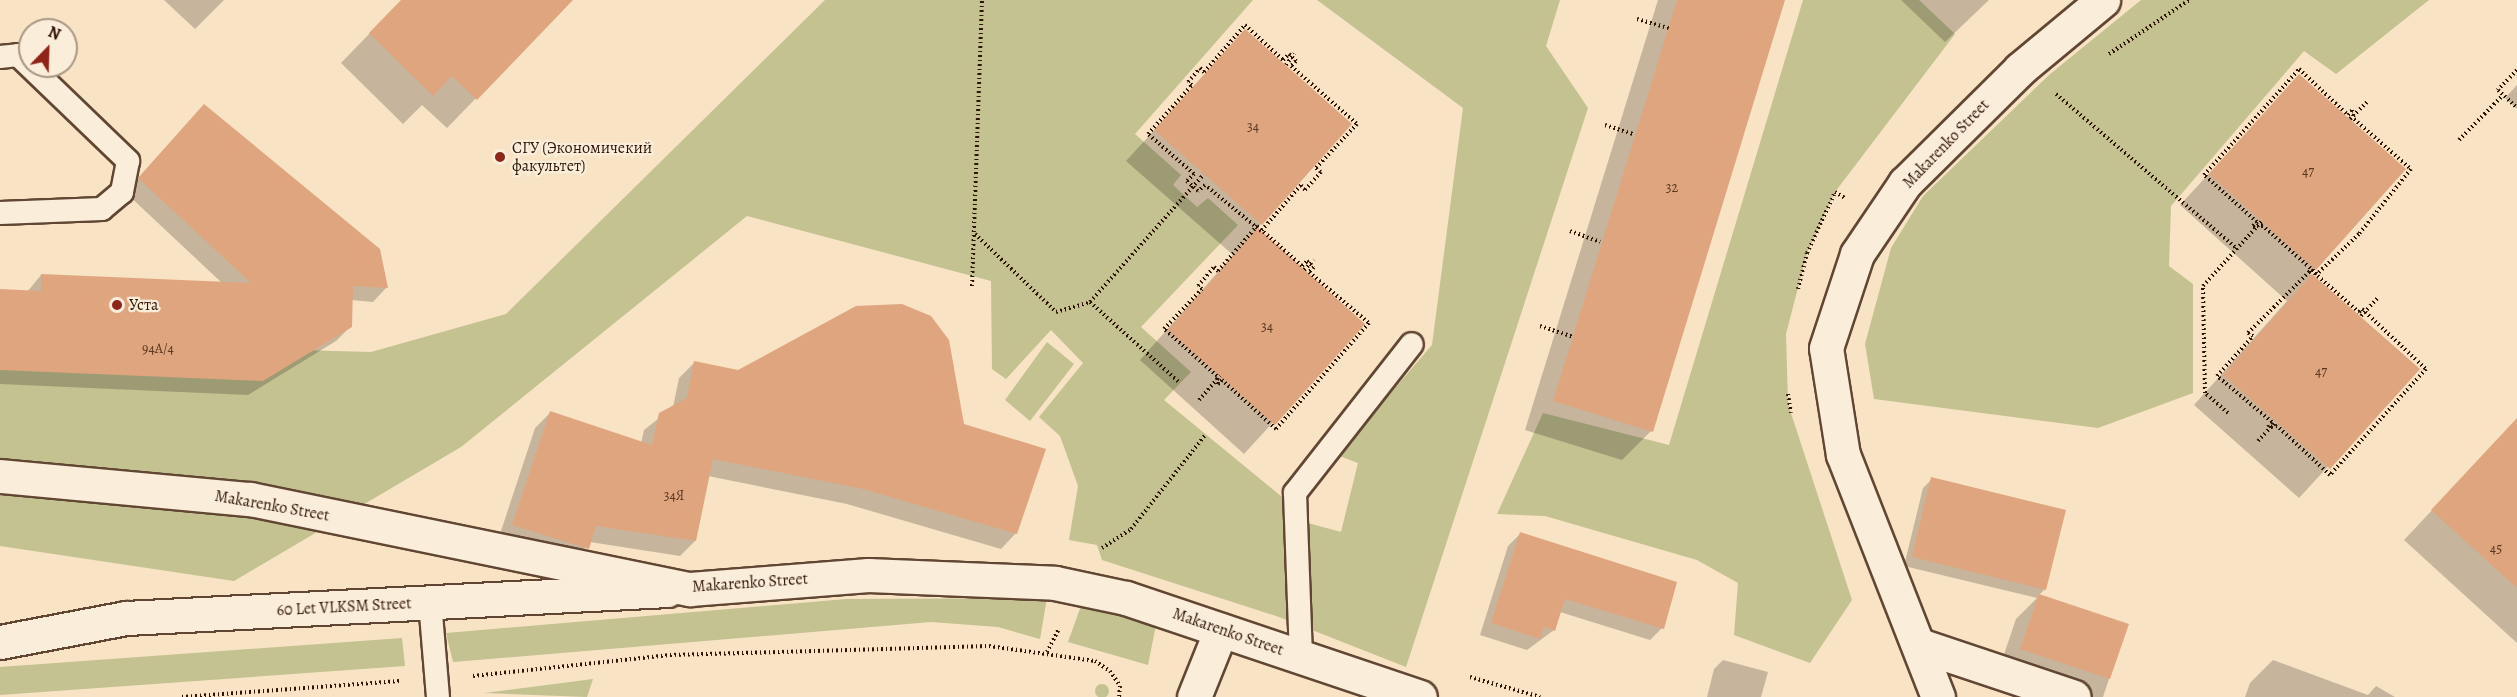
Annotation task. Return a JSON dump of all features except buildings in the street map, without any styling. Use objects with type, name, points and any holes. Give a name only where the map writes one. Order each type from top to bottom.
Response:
[{"type":"street","name":"Makarenko Street","points":[[1938,697],[1843,455],[1826,348],[1857,254],[1905,183],[2020,69],[2103,0]]},
{"type":"street","name":"Makarenko Street","points":[[0,476],[250,499],[690,589],[868,574],[1015,577],[1125,598],[1419,697]]},
{"type":"street","name":"60 Let VLKSM Street","points":[[0,642],[126,618],[690,589]]},
{"type":"street","points":[[1194,697],[1221,630]]},
{"type":"street","points":[[1919,645],[2074,697]]},
{"type":"lane","points":[[0,57],[18,55],[128,161],[122,192],[102,209],[0,213]]},
{"type":"lane","points":[[1300,657],[1295,493],[1412,344]]},
{"type":"lane","points":[[430,602],[438,697]]},
{"type":"path","points":[[972,286],[982,0]]},
{"type":"path","points":[[1637,19],[1669,28]]},
{"type":"path","points":[[1261,231],[1257,226],[1218,271],[1214,267],[1198,286],[1202,289],[1164,329],[1216,376],[1218,384],[1222,380],[1276,429],[1369,323],[1309,272],[1314,267],[1307,261],[1302,266],[1261,231],[1205,185],[1198,191],[1187,181],[1194,174],[1148,134],[1191,85],[1188,82],[1200,69],[1204,72],[1245,25],[1283,60],[1289,54],[1296,61],[1291,66],[1357,124],[1316,168],[1321,172],[1305,190],[1301,185],[1261,231]]},
{"type":"path","points":[[1286,65],[1294,54]]},
{"type":"path","points":[[2299,69],[2348,115],[2352,110],[2354,119],[2411,169],[2359,234],[2317,274],[2263,226],[2253,226],[2257,222],[2204,175],[2299,69]]},
{"type":"path","points":[[2517,70],[2498,90],[2517,108]]},
{"type":"path","points":[[2053,91],[2236,248]]},
{"type":"path","points":[[2459,140],[2503,95]]},
{"type":"path","points":[[2350,119],[2368,101]]},
{"type":"path","points":[[1605,125],[1633,134]]},
{"type":"path","points":[[974,233],[1056,312],[1090,302],[1204,174]]},
{"type":"path","points":[[2228,413],[2205,393],[2203,286],[2262,222]]},
{"type":"path","points":[[1570,231],[1600,243]]},
{"type":"path","points":[[1304,270],[1314,260]]},
{"type":"path","points":[[2311,270],[2359,312],[2362,309],[2426,369],[2391,407],[2394,411],[2330,475],[2277,426],[2268,427],[2272,422],[2217,376],[2253,336],[2248,333],[2254,326],[2311,270]]},
{"type":"path","points":[[2361,316],[2379,297]]},
{"type":"path","points":[[1090,302],[1180,383]]},
{"type":"path","points":[[1540,326],[1573,337]]},
{"type":"path","points":[[1199,400],[1220,376]]},
{"type":"path","points":[[2258,441],[2276,422]]},
{"type":"path","points":[[1094,554],[1131,529],[1206,434]]},
{"type":"path","points":[[1047,652],[1058,630]]},
{"type":"path","points":[[466,676],[670,655],[918,644],[1047,652],[1095,661],[1110,671],[1120,686],[1119,697]]},
{"type":"path","points":[[1470,677],[1540,697]]},
{"type":"path","points":[[182,697],[407,681]]},
{"type":"shaded area","points":[[825,0],[1253,0],[1135,134],[1181,175],[1173,185],[1197,207],[1208,198],[1238,225],[1141,327],[1191,372],[1164,400],[1287,501],[1297,520],[1341,532],[1358,463],[1337,455],[1432,345],[1463,108],[1317,0],[1560,0],[1546,46],[1588,108],[1406,667],[1279,617],[1102,560],[1097,545],[1069,540],[1078,486],[1060,436],[1039,417],[1083,363],[1051,330],[1006,379],[992,369],[991,281],[747,216],[461,447],[234,581],[0,546],[0,342],[371,352],[506,314]]},
{"type":"shaded area","points":[[1803,0],[1919,0],[1955,34],[1835,192],[1807,253],[1786,334],[1788,404],[1852,600],[1810,663],[1734,635],[1738,583],[1697,560],[1545,516],[1497,514],[1543,413],[1669,445]]},
{"type":"shaded area","points":[[2141,0],[2429,0],[2336,74],[2304,51],[2171,206],[2169,266],[2193,284],[2193,393],[2098,428],[1874,399],[1865,344],[1891,248],[1923,196],[2049,75]]},
{"type":"shaded area","points":[[1047,342],[1074,364],[1030,421],[1005,400]]},
{"type":"shaded area","points":[[1047,598],[1040,639],[998,627],[931,622],[453,662],[446,633],[846,599]]},
{"type":"shaded area","points":[[1082,603],[1156,625],[1148,665],[1068,642]]},
{"type":"shaded area","points":[[402,638],[405,666],[0,695],[0,667]]},
{"type":"shaded area","points":[[593,679],[587,697],[484,693]]},
{"type":"shaded area","points":[[1099,684],[1105,684],[1109,691],[1105,698],[1099,698],[1095,694],[1095,688]]},
{"type":"place","name":"СГУ (Экономичекий факультет)","points":[[500,157]]},
{"type":"place","name":"Уста","points":[[117,305]]}]
